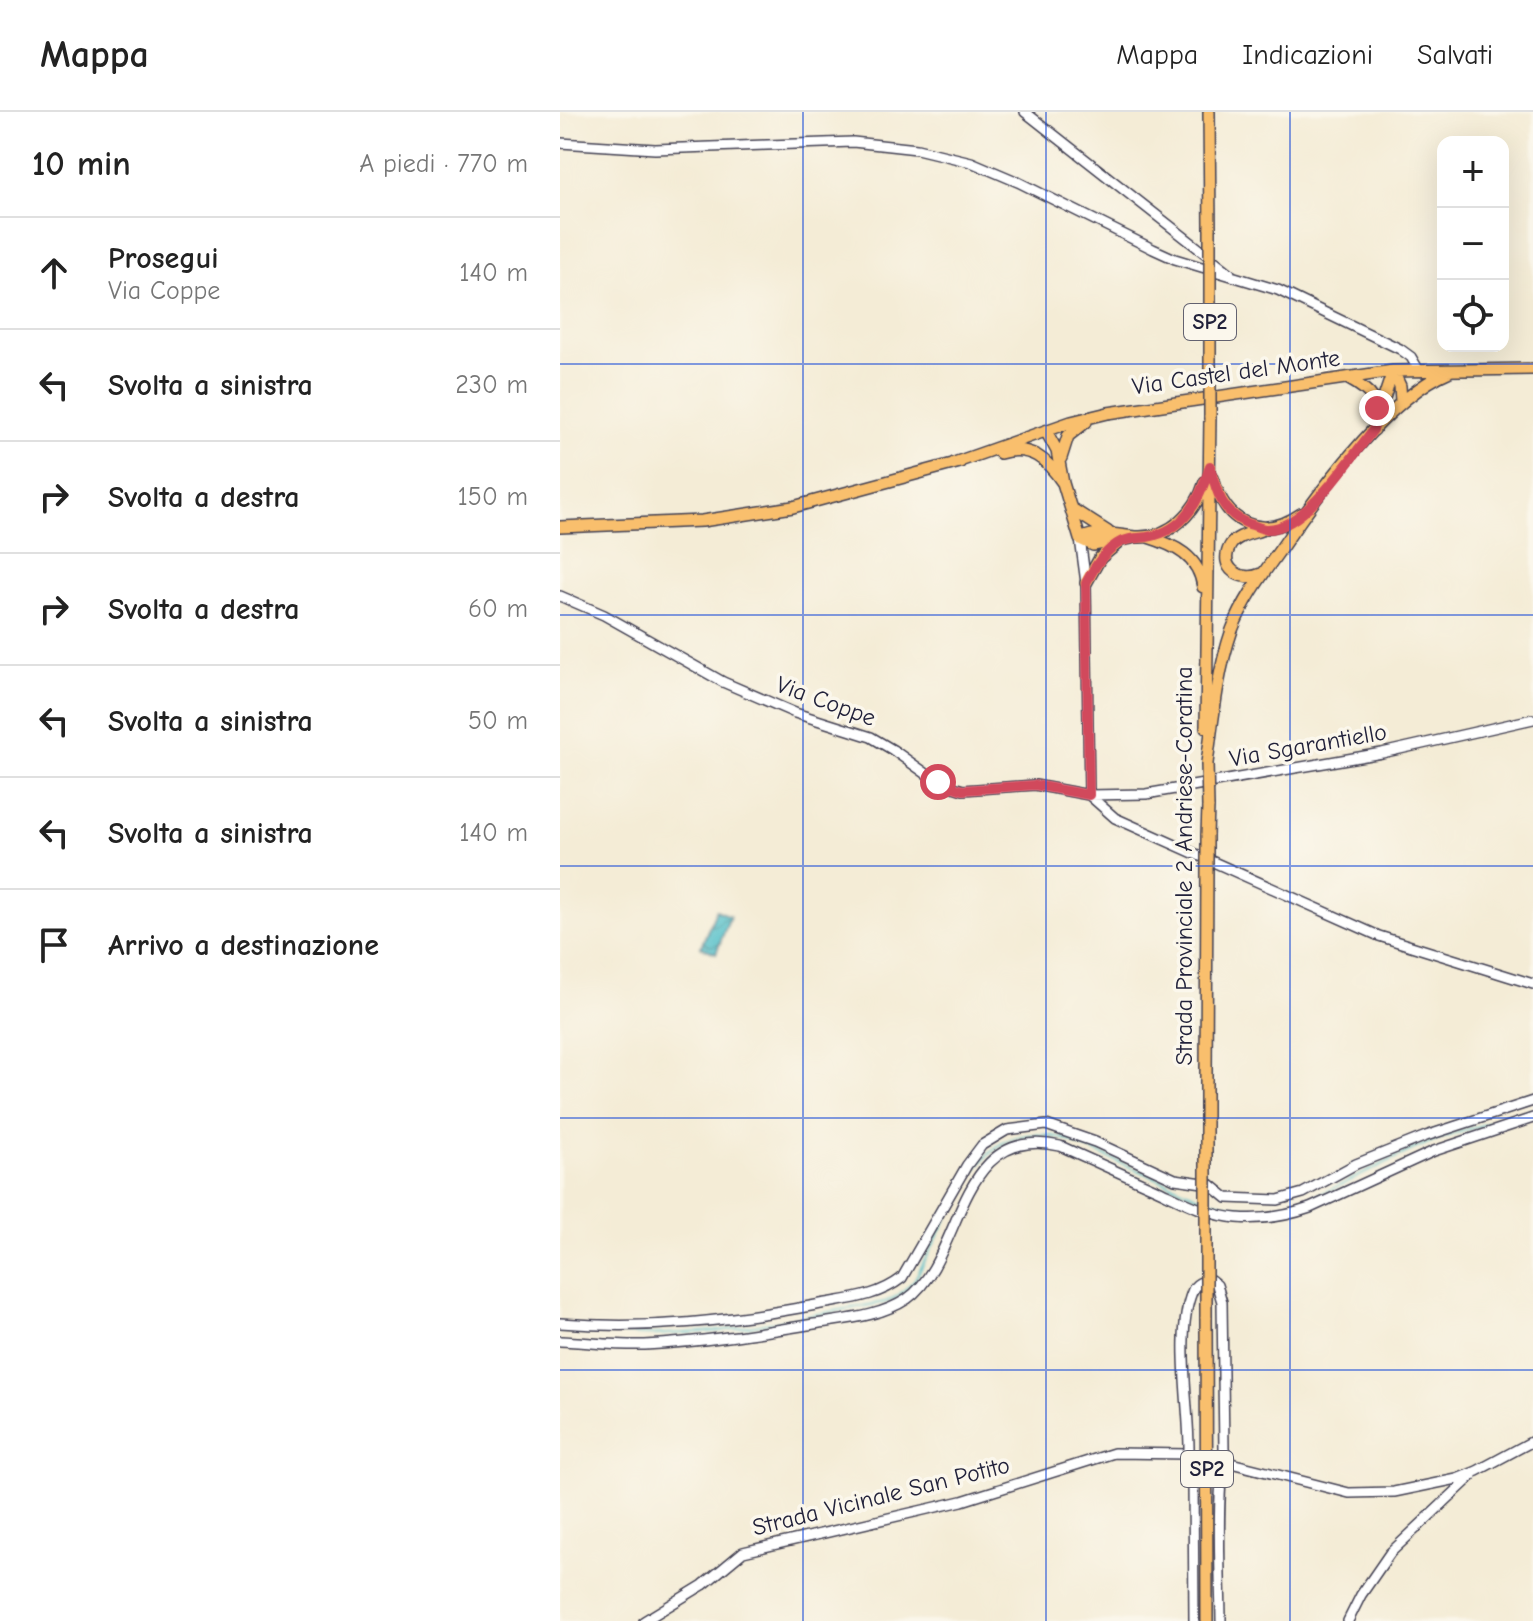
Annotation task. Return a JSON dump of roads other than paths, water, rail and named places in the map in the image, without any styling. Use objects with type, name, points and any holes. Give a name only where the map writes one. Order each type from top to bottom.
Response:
[{"type":"main road","name":"Strada Provinciale 2 Andriese-Coratina","points":[[1207,1621],[1209,112]]},
{"type":"main road","points":[[1207,763],[1224,654],[1237,618],[1261,574],[1306,511],[1373,430],[1421,385],[1456,368]]},
{"type":"main road","name":"Via Castel del Monte","points":[[954,463],[1096,416],[1393,371],[1533,369]]},
{"type":"main road","points":[[1393,371],[1400,386],[1401,402]]},
{"type":"main road","points":[[1373,430],[1393,371]]},
{"type":"main road","points":[[1347,378],[1370,393],[1377,417]]},
{"type":"main road","points":[[1055,465],[1068,436],[1096,416]]},
{"type":"main road","points":[[1046,431],[1054,443],[1055,465],[1080,539]]},
{"type":"main road","points":[[560,527],[702,521],[793,507],[954,463],[1020,450],[1036,453],[1055,465]]},
{"type":"main road","points":[[1210,466],[1223,505],[1236,519],[1265,529]]},
{"type":"main road","points":[[1080,539],[1093,545],[1171,529],[1196,503],[1210,466]]},
{"type":"main road","points":[[1072,509],[1109,532]]},
{"type":"main road","points":[[1261,574],[1241,577],[1230,568],[1227,559],[1230,546],[1238,538],[1290,522],[1306,511]]},
{"type":"main road","points":[[1080,539],[1109,532],[1173,544],[1189,557],[1201,576],[1207,623]]},
{"type":"main road","points":[[1086,583],[1100,558],[1118,542]]},
{"type":"street","points":[[1025,112],[1234,276]]},
{"type":"street","points":[[560,143],[655,149],[853,142],[917,149],[971,162],[1153,249],[1194,265],[1278,290],[1400,349],[1411,357],[1418,369]]},
{"type":"street","points":[[1194,265],[1195,243]]},
{"type":"street","points":[[1080,539],[1086,583],[1089,795],[1100,808],[1115,818],[1379,936],[1533,984]]},
{"type":"street","name":"Via Coppe","points":[[560,596],[604,615],[723,682],[795,713],[871,737],[950,787],[977,791],[1035,785],[1089,795]]},
{"type":"street","name":"Via Sgarantiello","points":[[1089,795],[1146,794],[1282,772],[1533,719]]},
{"type":"street","points":[[560,1323],[641,1326],[738,1319],[887,1290],[902,1278],[955,1182],[982,1145],[1007,1130],[1046,1125],[1175,1179],[1210,1184],[1227,1198],[1278,1200],[1303,1193],[1360,1163],[1426,1136],[1533,1101]]},
{"type":"street","points":[[560,1341],[642,1345],[732,1337],[880,1313],[907,1299],[925,1281],[970,1191],[986,1166],[997,1156],[1029,1143],[1044,1142],[1060,1146],[1178,1200],[1238,1218],[1291,1215],[1434,1151],[1533,1118]]},
{"type":"street","points":[[1133,1179],[1141,1163]]},
{"type":"street","points":[[1360,1163],[1368,1181]]},
{"type":"street","points":[[955,1182],[970,1191]]},
{"type":"street","points":[[1194,1621],[1193,1481],[1184,1338],[1192,1290],[1200,1282],[1211,1280],[1220,1291],[1224,1316],[1224,1449],[1231,1463],[1349,1493],[1394,1492],[1477,1471],[1533,1441]]},
{"type":"street","points":[[826,1303],[828,1322]]},
{"type":"street","points":[[641,1326],[642,1345]]},
{"type":"street","name":"Strada Vicinale San Potito","points":[[644,1621],[703,1585],[743,1552],[962,1501],[1114,1453],[1189,1454]]},
{"type":"street","points":[[1221,1621],[1220,1488],[1222,1464],[1226,1458]]},
{"type":"street","points":[[1348,1621],[1361,1595],[1390,1553],[1477,1471]]},
{"type":"water","points":[[716,910],[730,916],[716,953],[701,947]]},
{"type":"waterway","points":[[1211,1200],[1240,1207],[1268,1207],[1295,1202],[1322,1193],[1428,1143],[1533,1110]]},
{"type":"waterway","points":[[560,1330],[650,1335],[721,1331],[886,1302],[914,1281],[962,1191],[982,1161],[1008,1140],[1024,1135],[1065,1139],[1201,1197]]}]
